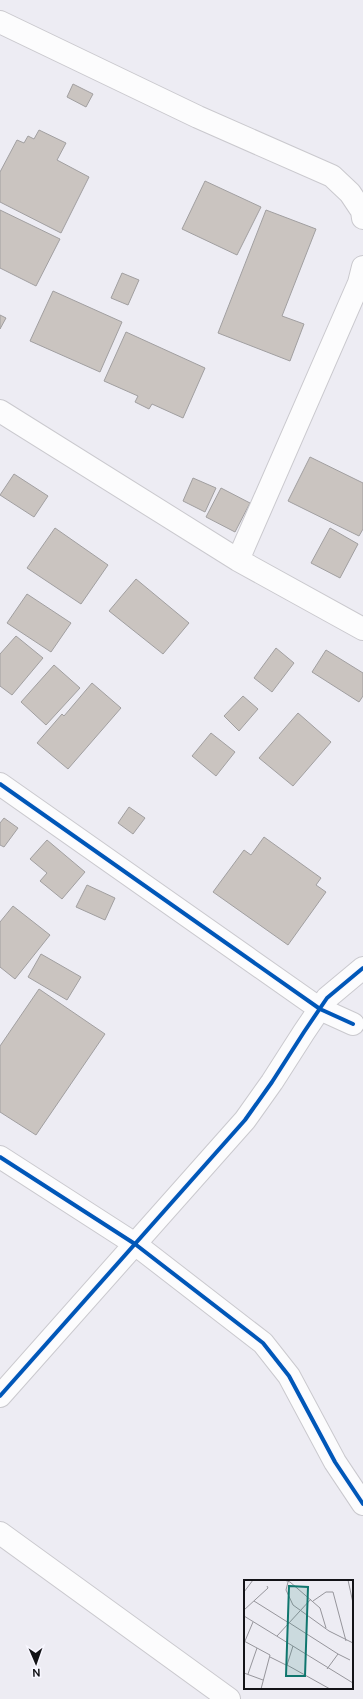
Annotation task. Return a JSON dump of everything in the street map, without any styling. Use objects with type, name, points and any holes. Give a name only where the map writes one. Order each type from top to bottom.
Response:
[{"type":"street","points":[[0,22],[198,117],[332,176],[350,193],[363,213]]},
{"type":"street","points":[[238,560],[359,283],[363,267]]},
{"type":"street","points":[[0,411],[238,560],[363,629]]},
{"type":"street","points":[[0,784],[324,1003],[358,1023]]},
{"type":"street","points":[[0,1396],[245,1120],[324,1003],[363,968]]},
{"type":"street","points":[[0,1157],[135,1244],[262,1343],[289,1376],[335,1462],[363,1504]]},
{"type":"street","points":[[0,1533],[229,1699]]},
{"type":"building","points":[[73,84],[93,94],[86,107],[67,97]]},
{"type":"building","points":[[39,130],[66,143],[57,160],[89,177],[61,233],[0,202],[0,172],[17,140],[24,143],[28,136],[34,139]]},
{"type":"building","points":[[205,181],[261,207],[237,255],[182,229]]},
{"type":"building","points":[[0,210],[60,239],[36,286],[0,268]]},
{"type":"building","points":[[266,210],[316,229],[282,316],[304,324],[290,361],[218,333]]},
{"type":"building","points":[[122,273],[139,280],[128,305],[111,298]]},
{"type":"building","points":[[53,291],[122,322],[100,372],[30,341]]},
{"type":"building","points":[[0,315],[6,318],[0,329]]},
{"type":"building","points":[[126,332],[205,368],[183,418],[152,404],[149,409],[135,402],[138,396],[104,381]]},
{"type":"building","points":[[310,457],[363,483],[363,529],[359,536],[288,501]]},
{"type":"building","points":[[14,474],[48,496],[34,517],[0,495]]},
{"type":"building","points":[[193,478],[216,488],[205,512],[183,501]]},
{"type":"building","points":[[221,488],[250,503],[235,532],[206,517]]},
{"type":"building","points":[[55,528],[108,565],[81,604],[27,568]]},
{"type":"building","points":[[330,528],[358,544],[340,578],[311,563]]},
{"type":"building","points":[[136,579],[189,623],[163,654],[109,611]]},
{"type":"building","points":[[27,594],[71,623],[51,652],[7,623]]},
{"type":"building","points":[[16,636],[43,658],[12,695],[0,686],[0,654]]},
{"type":"building","points":[[276,648],[294,663],[272,692],[254,678]]},
{"type":"building","points":[[326,650],[363,673],[363,696],[359,702],[312,672]]},
{"type":"building","points":[[54,665],[80,688],[46,725],[21,702]]},
{"type":"building","points":[[92,683],[121,708],[68,769],[37,743],[62,714],[64,716]]},
{"type":"building","points":[[243,696],[258,709],[239,731],[224,716]]},
{"type":"building","points":[[298,713],[331,742],[293,786],[259,758]]},
{"type":"building","points":[[211,733],[235,752],[216,776],[192,756]]},
{"type":"building","points":[[129,807],[145,818],[133,834],[118,823]]},
{"type":"building","points":[[4,818],[18,828],[4,847],[0,845],[0,823]]},
{"type":"building","points":[[264,837],[321,878],[316,885],[326,892],[288,945],[213,892],[244,850],[251,855]]},
{"type":"building","points":[[47,840],[85,872],[62,899],[40,881],[47,873],[30,859]]},
{"type":"building","points":[[87,885],[115,898],[105,920],[76,907]]},
{"type":"building","points":[[13,906],[50,935],[15,979],[0,967],[0,922]]},
{"type":"building","points":[[41,954],[81,977],[67,1000],[28,977]]},
{"type":"building","points":[[39,989],[105,1034],[36,1135],[0,1112],[0,1046]]},
{"type":"cycle path","points":[[0,784],[320,1009],[353,1024]]},
{"type":"cycle path","points":[[0,1396],[245,1120],[272,1082],[327,998],[363,968]]},
{"type":"cycle path","points":[[0,1157],[135,1244],[263,1343],[289,1376],[335,1462],[363,1504]]}]
